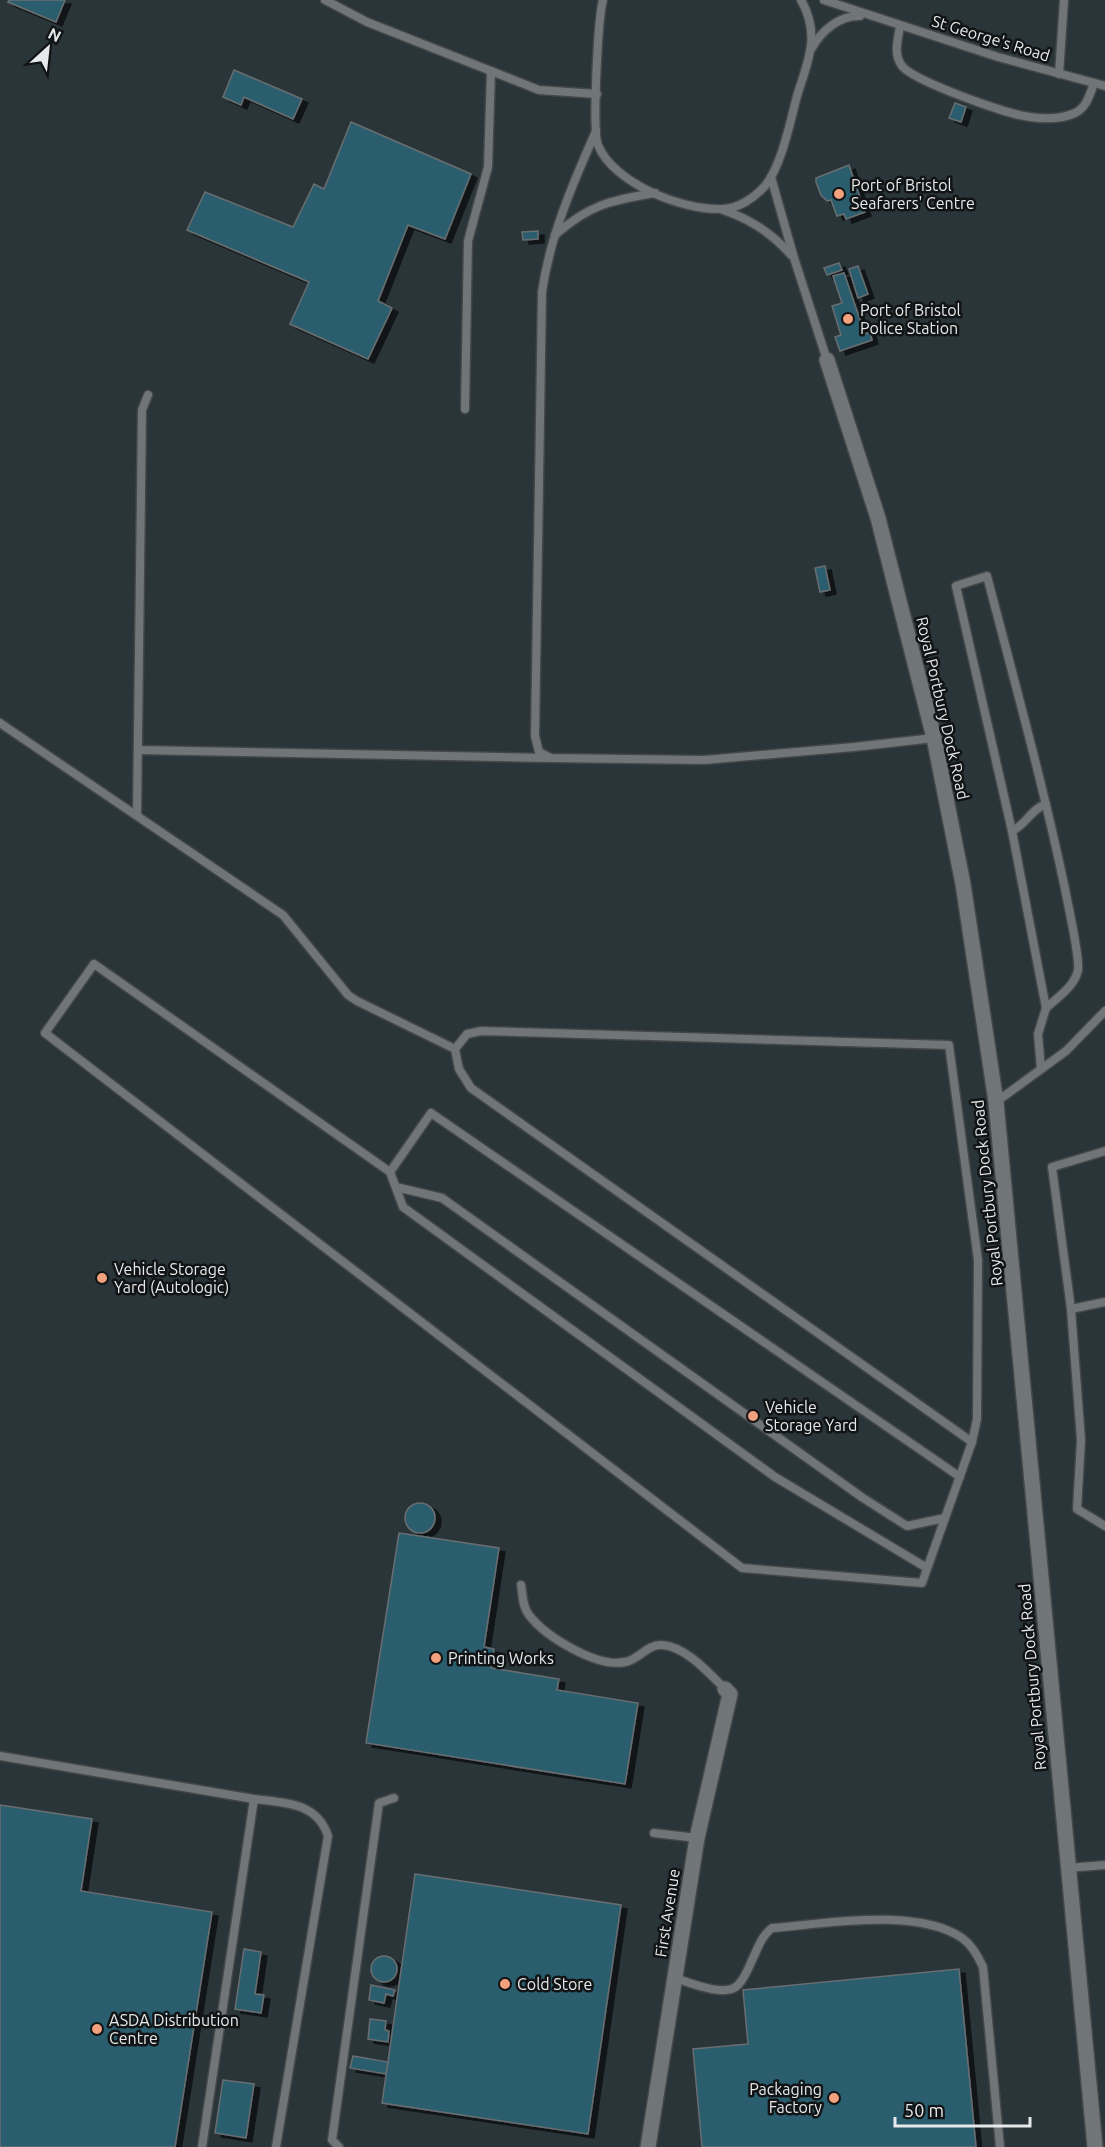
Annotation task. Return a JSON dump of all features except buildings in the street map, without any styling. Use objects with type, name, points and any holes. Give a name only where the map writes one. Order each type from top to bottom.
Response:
[{"type":"street","name":"Royal Portbury Dock Road","points":[[827,360],[878,518],[934,738],[963,885],[996,1102],[1095,2147]]},
{"type":"street","name":"First Avenue","points":[[648,2147],[697,1838],[730,1694],[725,1689]]},
{"type":"lane","points":[[325,0],[368,22],[539,90],[597,94]]},
{"type":"lane","points":[[603,0],[599,19],[596,131],[600,150],[618,172],[638,187],[696,206],[741,216],[780,242],[794,258]]},
{"type":"lane","points":[[722,210],[741,205],[765,186],[779,157],[812,48],[810,22],[801,0]]},
{"type":"lane","name":"St George's Road","points":[[824,0],[1059,75],[1105,86]]},
{"type":"lane","points":[[1059,75],[1064,0]]},
{"type":"lane","name":"St George's Road","points":[[812,48],[818,36],[840,21],[853,15],[870,16]]},
{"type":"lane","points":[[900,26],[897,52],[901,63],[909,72],[927,82],[1020,115],[1043,118],[1072,114],[1084,106],[1094,83]]},
{"type":"lane","points":[[465,409],[468,241],[488,167],[491,71]]},
{"type":"lane","points":[[551,758],[539,752],[536,736],[542,292],[546,261],[562,214],[596,131]]},
{"type":"lane","name":"Royal Portbury Dock Road","points":[[771,177],[827,360]]},
{"type":"lane","points":[[555,236],[576,217],[595,207],[655,193]]},
{"type":"lane","points":[[137,815],[142,410],[148,395]]},
{"type":"lane","points":[[1041,1069],[1038,1034],[1046,1008],[1012,831],[956,586],[987,576],[1046,804],[1070,911],[1078,968],[1075,979],[1046,1008]]},
{"type":"lane","points":[[0,723],[283,915],[348,995],[455,1049]]},
{"type":"lane","points":[[138,750],[704,760],[934,738]]},
{"type":"lane","points":[[1012,831],[1020,827],[1038,807],[1046,804]]},
{"type":"lane","points":[[927,1568],[775,1477],[404,1207],[390,1172],[94,964],[45,1033],[742,1568],[922,1583],[972,1442],[977,1419],[978,1260],[949,1045],[481,1031],[467,1034],[455,1049],[459,1069],[471,1088],[972,1442]]},
{"type":"lane","points":[[996,1102],[1066,1051],[1105,1011]]},
{"type":"lane","points":[[390,1172],[431,1113],[960,1477]]},
{"type":"lane","points":[[1105,1151],[1052,1167],[1071,1309],[1081,1440],[1077,1509],[1105,1526]]},
{"type":"lane","points":[[396,1187],[442,1198],[863,1498],[907,1526],[945,1518]]},
{"type":"lane","points":[[1071,1309],[1105,1302]]},
{"type":"lane","points":[[521,1585],[523,1604],[528,1614],[544,1631],[563,1643],[601,1660],[616,1664],[628,1662],[648,1648],[660,1645],[669,1647],[681,1651],[714,1677],[725,1689]]},
{"type":"lane","points":[[0,1756],[293,1804],[311,1812],[324,1824],[328,1836],[276,2147]]},
{"type":"lane","points":[[339,2147],[332,2140],[380,1803],[394,1798]]},
{"type":"lane","points":[[202,2147],[254,1799]]},
{"type":"lane","points":[[654,1833],[697,1838]]},
{"type":"lane","points":[[1068,1868],[1105,1865]]},
{"type":"lane","points":[[675,1978],[717,1990],[732,1990],[746,1976],[762,1938],[772,1928],[892,1919],[927,1925],[954,1934],[963,1939],[976,1953],[983,1967],[1000,2147]]},
{"type":"shaded area","points":[[0,0],[1105,0],[1105,2147],[0,2147]]},
{"type":"place","name":"Port of Bristol Seafarers' Centre","points":[[839,194]]},
{"type":"place","name":"Port of Bristol Police Station","points":[[848,319]]},
{"type":"place","name":"Vehicle Storage Yard (Autologic)","points":[[102,1278]]},
{"type":"place","name":"Vehicle Storage Yard","points":[[753,1416]]},
{"type":"place","name":"Printing Works","points":[[436,1658]]},
{"type":"place","name":"Cold Store","points":[[505,1984]]},
{"type":"place","name":"ASDA Distribution Centre","points":[[97,2029]]},
{"type":"place","name":"Packaging Factory","points":[[834,2098]]}]
